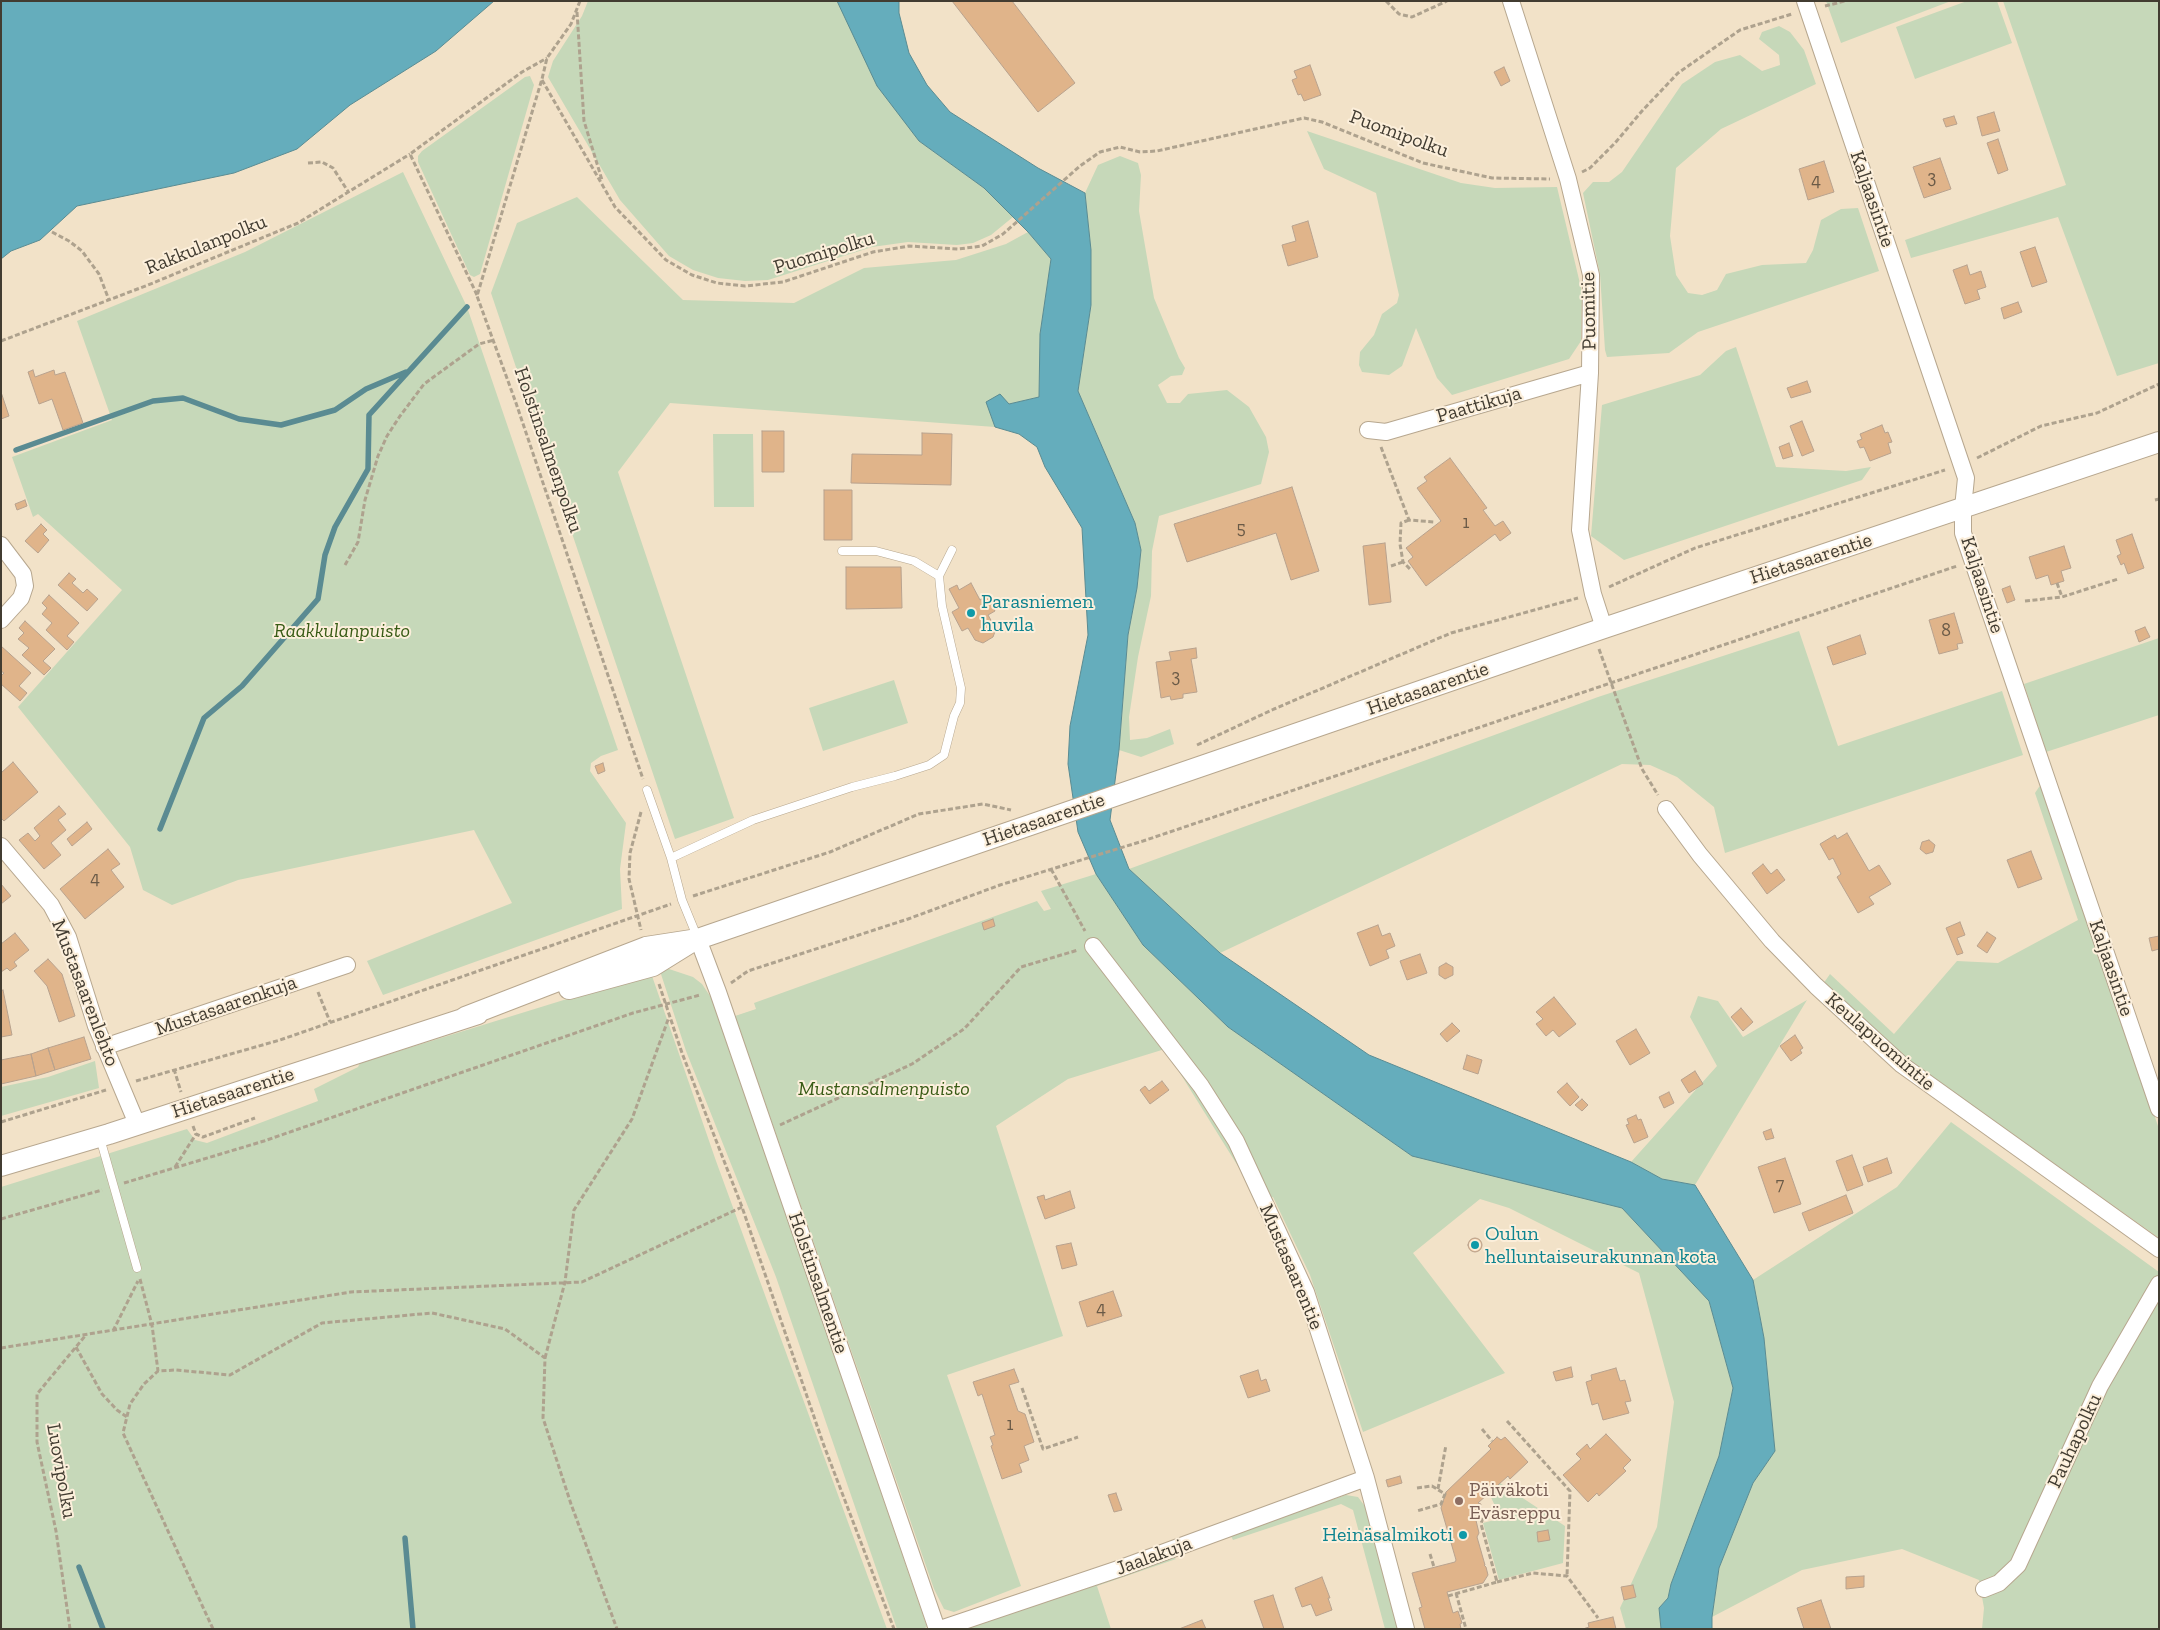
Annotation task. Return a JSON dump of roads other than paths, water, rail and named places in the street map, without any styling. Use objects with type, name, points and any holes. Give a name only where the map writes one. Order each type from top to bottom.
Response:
[{"type":"street","name":"Puomitie","points":[[1511,1],[1568,179],[1591,275],[1590,372],[1580,530],[1598,630]]},
{"type":"street","name":"Kaljaasintie","points":[[1806,5],[1966,478],[1963,533],[2159,1109]]},
{"type":"street","name":"Paattikuja","points":[[1371,430],[1386,432],[1590,372]]},
{"type":"street","name":"Hietasaarentie","points":[[1,1166],[100,1137],[465,1017],[646,947],[698,939],[1598,630],[2159,442]]},
{"type":"street","points":[[1,545],[23,574],[25,586],[21,598],[1,620]]},
{"type":"street","name":"Keulapuomintie","points":[[1666,809],[1700,855],[1772,941],[1816,986],[1902,1065],[2159,1249]]},
{"type":"street","name":"Mustasaarenlehto","points":[[1,846],[50,904],[68,937],[96,1026],[137,1124]]},
{"type":"street","name":"Holstinsalmentie","points":[[698,939],[939,1629]]},
{"type":"street","name":"Mustasaarentie","points":[[1093,946],[1201,1086],[1236,1141],[1306,1292],[1366,1478],[1406,1629]]},
{"type":"street","name":"Mustasaarenkuja","points":[[104,1047],[346,965]]},
{"type":"street","name":"Pauhapolku","points":[[1984,1589],[1999,1583],[2018,1565],[2100,1386],[2159,1284]]},
{"type":"street","name":"Jaalakuja","points":[[939,1629],[1121,1568],[1366,1478]]},
{"type":"lane","points":[[671,858],[753,820],[852,787],[929,765],[944,755],[954,716],[960,703],[961,688],[942,606],[939,576],[952,550]]},
{"type":"lane","points":[[842,551],[876,551],[914,561],[939,576]]},
{"type":"lane","points":[[647,790],[671,858],[682,900],[698,939]]},
{"type":"lane","points":[[100,1137],[137,1268]]},
{"type":"water","points":[[1,1],[494,1],[436,51],[350,105],[297,149],[234,173],[77,206],[40,240],[11,251],[1,259]]},
{"type":"water","points":[[837,1],[899,1],[899,13],[909,53],[927,85],[950,112],[1038,168],[1085,193],[1091,250],[1091,305],[1078,391],[1135,523],[1141,550],[1137,588],[1128,635],[1119,750],[1110,820],[1129,869],[1220,953],[1369,1055],[1631,1162],[1662,1179],[1695,1185],[1753,1280],[1764,1338],[1775,1451],[1753,1483],[1719,1568],[1712,1629],[1661,1629],[1659,1608],[1668,1598],[1671,1584],[1719,1456],[1733,1388],[1709,1301],[1622,1208],[1412,1156],[1228,1027],[1143,945],[1096,874],[1078,832],[1068,764],[1070,726],[1088,635],[1082,528],[1045,467],[1037,447],[1019,434],[995,427],[986,402],[1000,394],[1009,404],[1039,397],[1040,334],[1051,259],[1028,232],[984,188],[919,141],[877,86]]},
{"type":"waterway","points":[[160,829],[204,718],[242,686],[318,599],[325,555],[335,527],[368,469],[369,415],[467,307]]},
{"type":"waterway","points":[[16,450],[153,401],[183,398],[239,419],[281,425],[335,410],[366,389],[406,372]]},
{"type":"waterway","points":[[405,1538],[413,1629]]},
{"type":"waterway","points":[[79,1567],[103,1629]]},
{"type":"place","name":"Parasniemen huvila","points":[[971,613]]},
{"type":"place","name":"Oulun helluntaiseurakunnan kota","points":[[1475,1245]]},
{"type":"place","name":"Päiväkoti Eväsreppu","points":[[1459,1501]]},
{"type":"place","name":"Heinäsalmikoti","points":[[1463,1535]]},
{"type":"park label","name":"Raakkulanpuisto","points":[[342,631]]},
{"type":"park label","name":"Mustansalmenpuisto","points":[[884,1089]]}]
